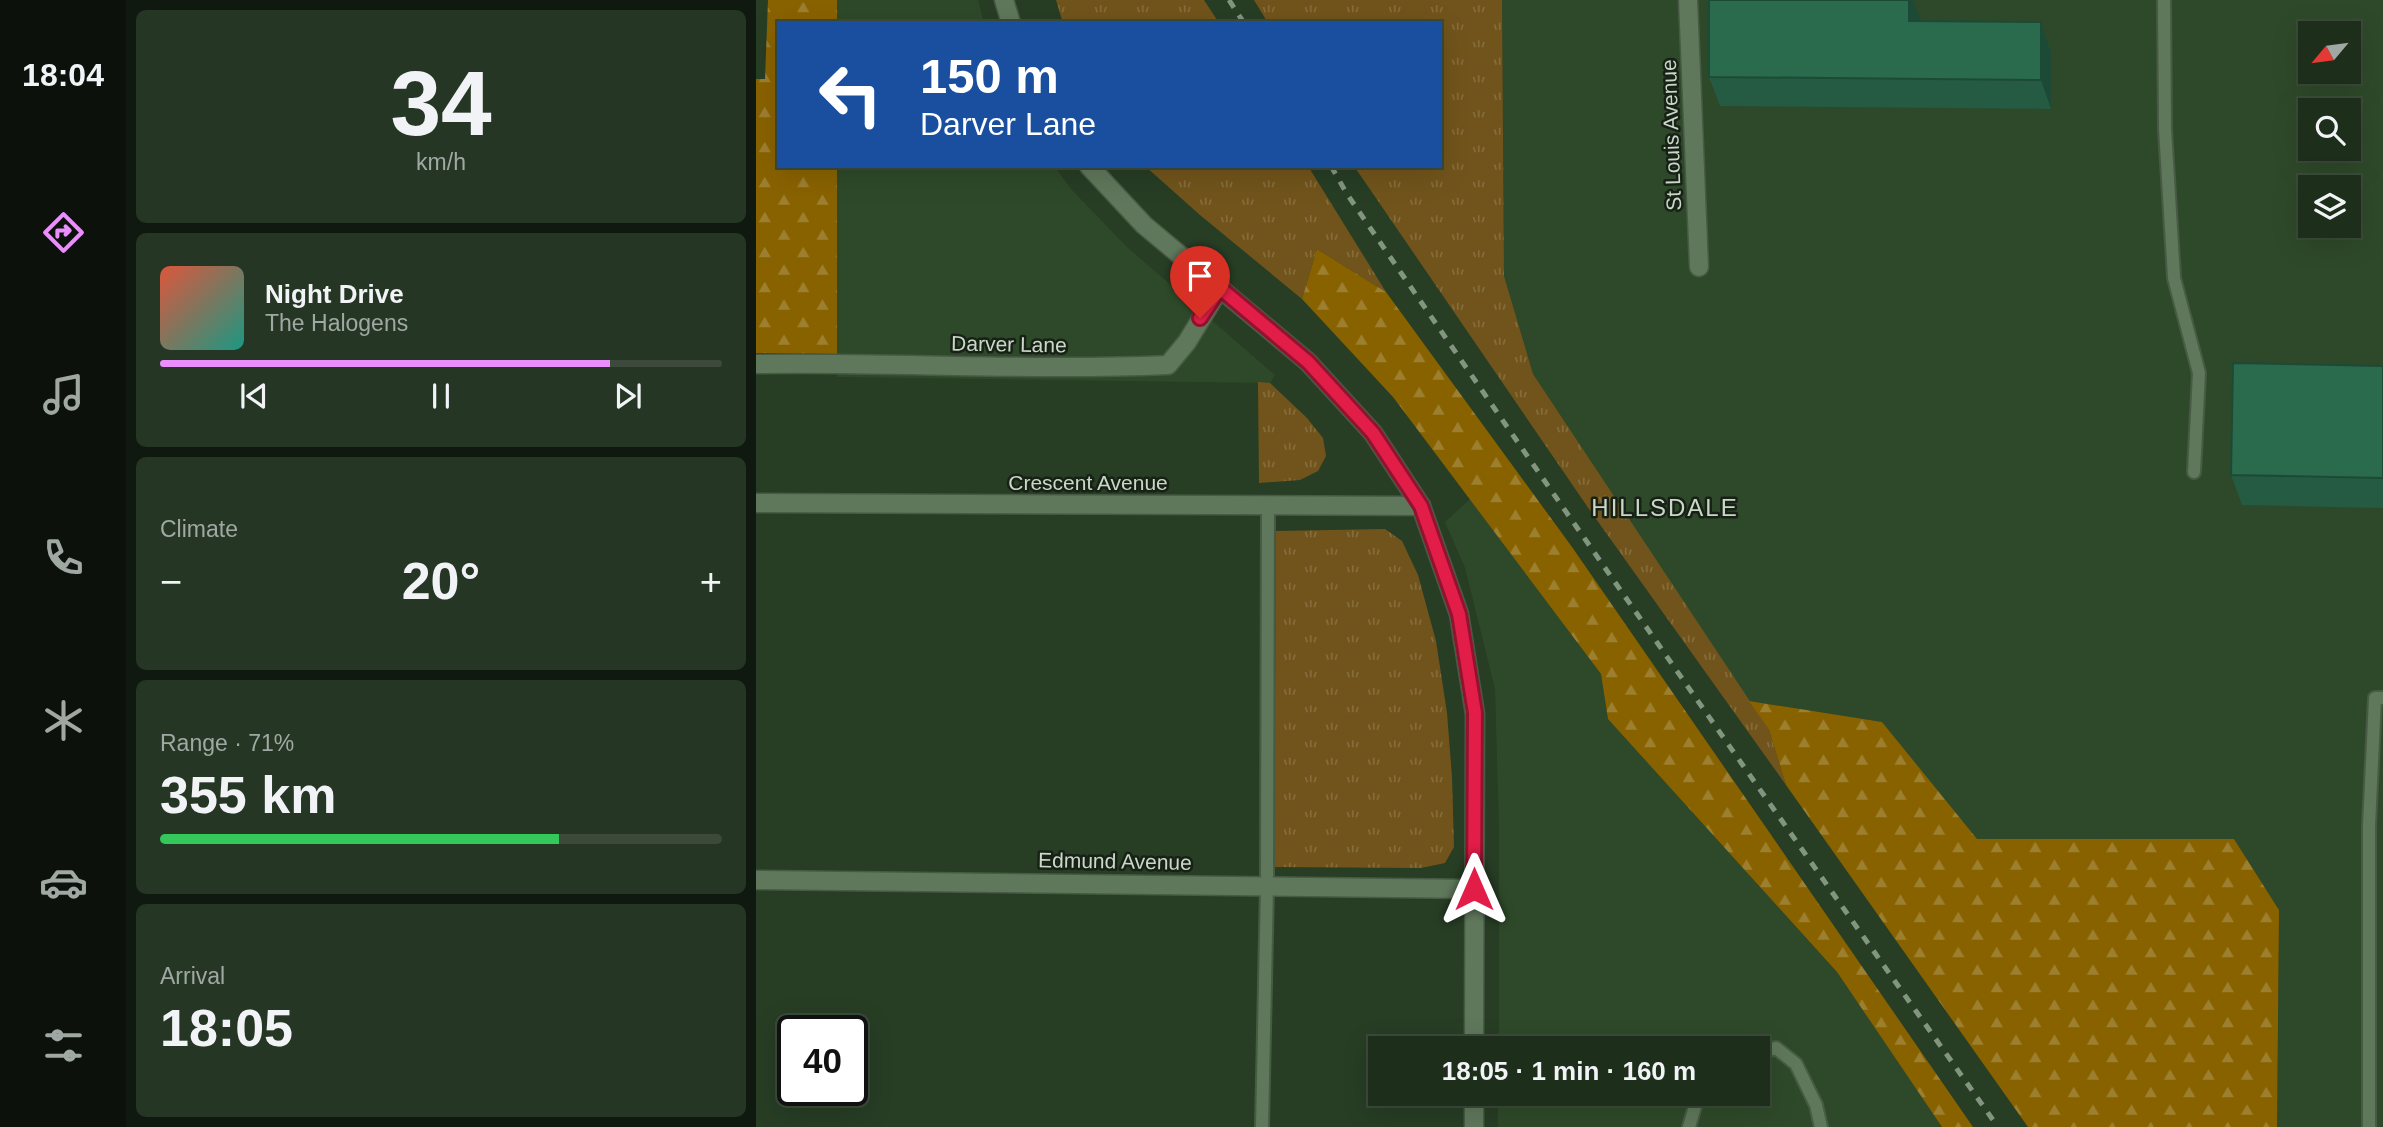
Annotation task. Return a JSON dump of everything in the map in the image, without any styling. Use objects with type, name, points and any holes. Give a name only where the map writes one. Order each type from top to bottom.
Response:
[{"type":"street","points":[[1004,0],[1010,21]]},
{"type":"street","name":"St Louis Avenue","points":[[1688,0],[1699,267]]},
{"type":"street","points":[[1091,168],[1144,225],[1308,362],[1373,433],[1421,506],[1459,614],[1475,713],[1474,1036]]},
{"type":"street","name":"Darver Lane","points":[[756,364],[1096,368],[1168,365],[1188,342],[1220,288]]},
{"type":"street","name":"Crescent Avenue","points":[[756,503],[1421,506]]},
{"type":"street","name":"Edmund Avenue","points":[[756,880],[1474,889]]},
{"type":"street","points":[[1474,1106],[1474,1127]]},
{"type":"lane","points":[[2164,0],[2165,129],[2174,278],[2199,373],[2194,472]]},
{"type":"lane","points":[[1262,1127],[1267,886],[1268,505]]},
{"type":"lane","points":[[2369,1127],[2369,826],[2375,698],[2383,698]]},
{"type":"lane","points":[[1770,1050],[1776,1048],[1796,1064],[1815,1105],[1821,1127]]},
{"type":"lane","points":[[1689,1127],[1695,1106]]},
{"type":"shaded area","points":[[837,0],[978,0],[983,21],[837,21]]},
{"type":"shaded area","points":[[1502,0],[2383,0],[2383,1127],[2277,1127],[2279,910],[2234,839],[1976,839],[1882,722],[1749,701],[1533,374],[1504,276]]},
{"type":"shaded area","points":[[837,168],[1055,168],[1071,189],[1127,247],[1275,375],[1270,383],[837,377]]},
{"type":"shaded area","points":[[1470,499],[1601,674],[1608,719],[1837,972],[1942,1127],[1498,1127],[1498,1106],[1770,1106],[1770,1036],[1499,1036],[1499,826],[1495,689],[1465,568],[1445,522]]},
{"type":"green space","points":[[768,0],[837,0],[837,21],[777,21],[777,168],[837,168],[837,354],[756,353],[756,79],[765,79]]},
{"type":"green space","points":[[1056,0],[1204,0],[1218,21],[1062,21]]},
{"type":"green space","points":[[1254,0],[1502,0],[1504,276],[1533,374],[1769,730],[1786,785],[1589,509],[1355,168],[1442,168],[1442,21],[1267,21]]},
{"type":"green space","points":[[1147,168],[1309,168],[1386,292],[1317,249],[1302,299]]},
{"type":"green space","points":[[1317,249],[1386,292],[1572,547],[1973,1127],[1942,1127],[1837,972],[1608,719],[1601,674],[1393,397],[1302,299]]},
{"type":"green space","points":[[1258,382],[1270,383],[1307,418],[1323,438],[1326,456],[1318,471],[1300,480],[1259,483]]},
{"type":"green space","points":[[1385,529],[1402,541],[1418,575],[1436,641],[1447,713],[1454,847],[1445,863],[1421,868],[1274,867],[1276,531]]},
{"type":"green space","points":[[1749,701],[1882,722],[1977,839],[2234,839],[2279,910],[2277,1127],[2028,1127],[1786,785],[1769,730]]},
{"type":"building","points":[[1709,0],[1909,0],[1909,21],[2041,22],[2041,80],[1709,77]]},
{"type":"building","points":[[2233,363],[2383,366],[2383,478],[2231,475]]},
{"type":"railway","points":[[1229,0],[1243,21]]},
{"type":"railway","points":[[1332,168],[1347,194],[1589,545],[1998,1127]]},
{"type":"district","name":"HILLSDALE","points":[[1665,507]]},
{"type":"route","points":[[1200,318],[1220,288],[1308,362],[1373,433],[1421,506],[1459,614],[1475,713],[1474,889]]}]
